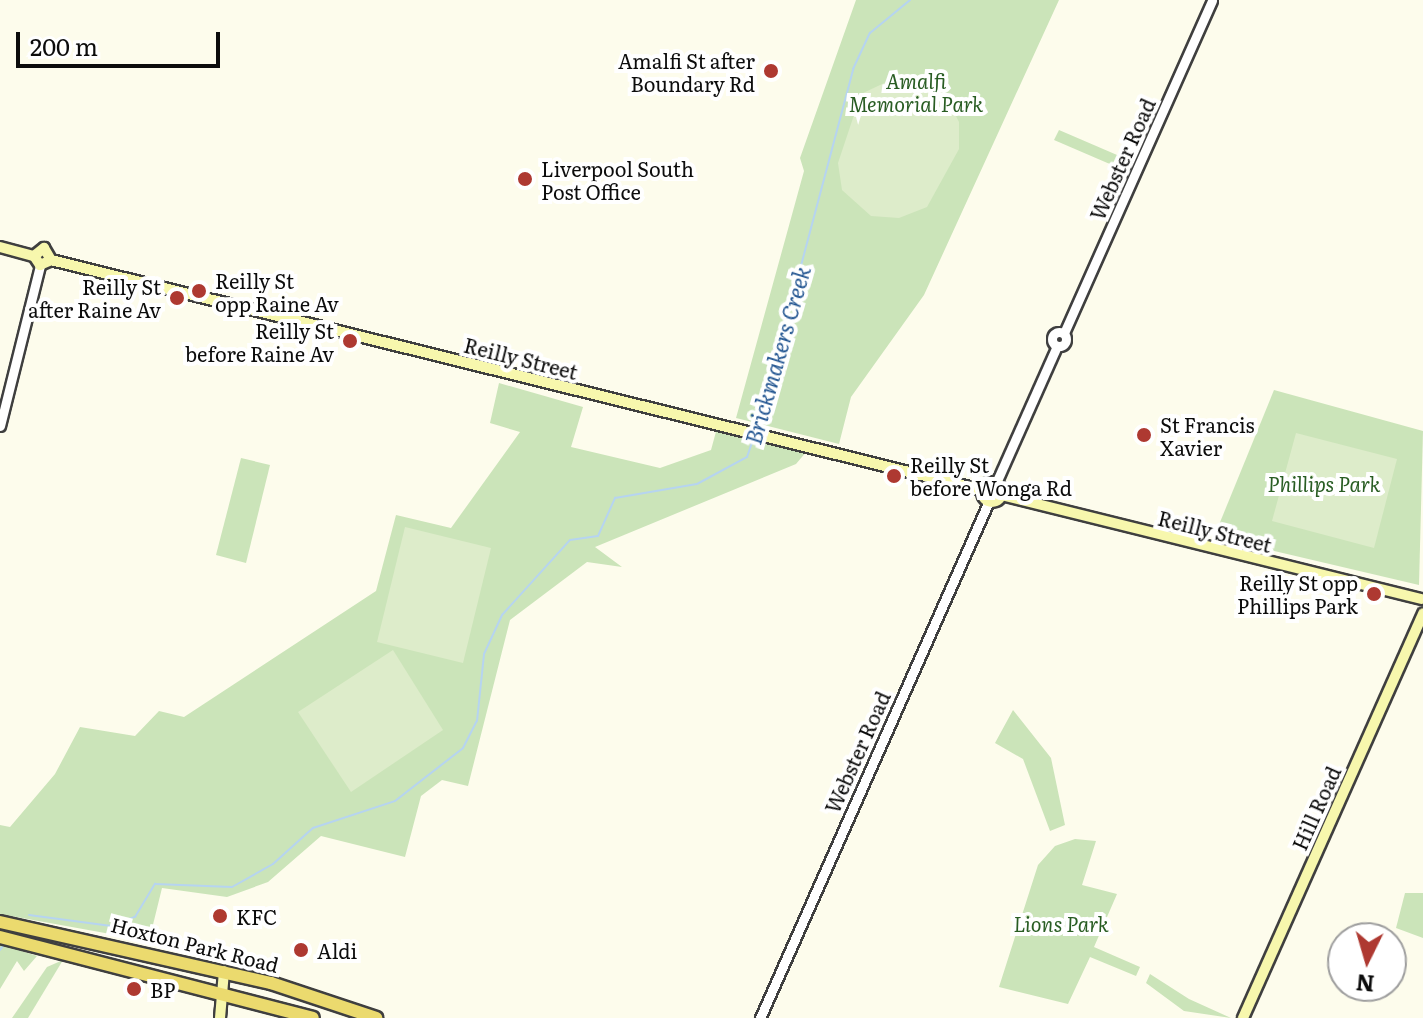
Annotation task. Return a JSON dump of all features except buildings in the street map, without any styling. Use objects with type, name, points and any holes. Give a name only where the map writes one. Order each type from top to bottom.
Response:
[{"type":"main road","points":[[0,247],[37,260],[51,260]]},
{"type":"main road","name":"Reilly Street","points":[[37,260],[44,248],[51,260],[982,490]]},
{"type":"main road","points":[[996,483],[1001,495],[989,501],[982,490],[996,483]]},
{"type":"main road","name":"Reilly Street","points":[[1001,495],[1422,600]]},
{"type":"main road","name":"Hill Road","points":[[1243,1018],[1423,613]]},
{"type":"main road","name":"Hoxton Park Road","points":[[0,922],[224,971],[376,1018]]},
{"type":"main road","name":"Hoxton Park Road","points":[[0,937],[313,1018]]},
{"type":"main road","points":[[220,1018],[224,971]]},
{"type":"street","name":"Webster Road","points":[[996,483],[1057,346],[1053,335],[1064,333],[1212,0]]},
{"type":"street","points":[[0,426],[37,260]]},
{"type":"street","name":"Webster Road","points":[[760,1018],[989,501]]},
{"type":"green space","name":"Amalfi Memorial Park","points":[[856,0],[1059,0],[924,295],[851,397],[839,444],[736,418],[804,171],[800,158]]},
{"type":"green space","points":[[897,77],[944,93],[959,122],[959,149],[927,207],[899,218],[871,216],[842,190],[838,163],[861,94]]},
{"type":"green space","points":[[1059,130],[1138,164],[1133,174],[1054,140]]},
{"type":"green space","points":[[499,383],[583,407],[571,447],[660,468],[711,450],[717,428],[807,451],[796,464],[595,547],[622,567],[587,562],[510,620],[468,786],[442,780],[421,796],[405,857],[321,836],[268,882],[227,897],[162,888],[149,941],[0,914],[0,825],[10,827],[55,774],[80,727],[135,736],[159,711],[184,717],[376,591],[396,515],[451,528],[520,432],[490,423]]},
{"type":"green space","name":"Phillips Park","points":[[1274,390],[1423,431],[1419,585],[1214,537]]},
{"type":"green space","points":[[1296,433],[1397,459],[1374,548],[1272,521]]},
{"type":"green space","points":[[241,458],[270,465],[246,563],[216,555]]},
{"type":"green space","points":[[405,527],[491,548],[463,663],[377,642]]},
{"type":"green space","points":[[393,650],[443,730],[351,792],[298,712]]},
{"type":"green space","points":[[1013,710],[1051,758],[1065,825],[1050,831],[1023,759],[995,743]]},
{"type":"green space","name":"Lions Park","points":[[1075,839],[1096,841],[1082,885],[1117,894],[1094,947],[1140,967],[1136,976],[1090,957],[1068,1004],[999,987],[1038,865],[1055,846]]},
{"type":"green space","points":[[1405,893],[1423,893],[1423,938],[1407,932],[1407,922],[1398,922]]},
{"type":"green space","points":[[0,944],[37,956],[24,971],[17,961],[0,989]]},
{"type":"green space","points":[[63,960],[28,1018],[12,1018],[47,967]]},
{"type":"green space","points":[[1150,974],[1189,999],[1231,1018],[1184,1011],[1146,983]]},
{"type":"waterway","name":"Brickmakers Creek","points":[[757,431],[853,69],[870,33],[910,0]]},
{"type":"waterway","name":"Brickmakers Creek","points":[[29,915],[111,926],[135,917],[155,884],[232,887],[273,864],[313,828],[395,801],[463,748],[477,721],[484,654],[502,615],[570,540],[598,536],[615,498],[697,484],[747,457],[754,437]]},
{"type":"waterway","name":"Brickmakers Creek","points":[[0,950],[3,946]]},
{"type":"place","name":"Amalfi St after Boundary Rd","points":[[771,71]]},
{"type":"place","name":"Liverpool South Post Office","points":[[525,179]]},
{"type":"place","name":"Reilly St opp Raine Av","points":[[199,291]]},
{"type":"place","name":"Reilly St after Raine Av","points":[[177,298]]},
{"type":"place","name":"Reilly St before Raine Av","points":[[350,341]]},
{"type":"place","name":"St Francis Xavier","points":[[1144,435]]},
{"type":"place","name":"Reilly St before Wonga Rd","points":[[894,476]]},
{"type":"place","name":"Reilly St opp Phillips Park","points":[[1374,594]]},
{"type":"place","name":"KFC","points":[[220,916]]},
{"type":"place","name":"Aldi","points":[[301,950]]},
{"type":"place","name":"BP","points":[[134,989]]}]
